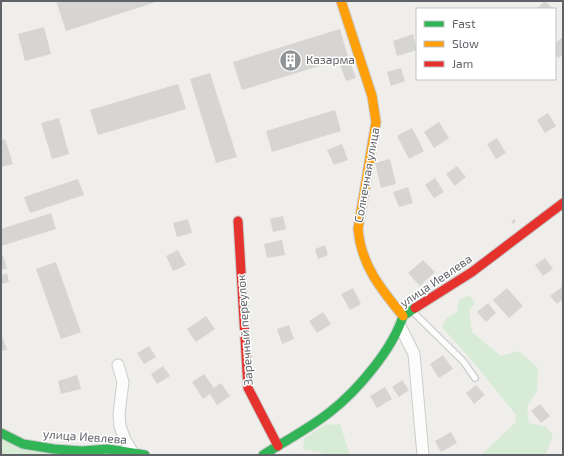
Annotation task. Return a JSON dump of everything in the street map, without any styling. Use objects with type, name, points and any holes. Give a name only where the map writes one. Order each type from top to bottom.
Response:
[{"type":"street","name":"Солнечная улица","points":[[341,1],[372,96],[376,122],[358,229],[358,245],[362,259],[401,321],[414,354],[423,455]]},
{"type":"street","name":"улица Иевлева","points":[[264,455],[279,451],[330,412],[376,366],[401,321],[412,311],[472,272],[563,202]]},
{"type":"street","name":"Заречный переулок","points":[[238,221],[248,388],[279,451]]},
{"type":"street","points":[[118,365],[123,382],[119,414],[120,426],[125,440],[133,453]]},
{"type":"street","name":"улица Иевлева","points":[[1,432],[22,444],[54,449],[82,451],[108,449],[145,455]]},
{"type":"lane","points":[[412,311],[463,362],[475,378]]},
{"type":"green space","points":[[470,295],[475,304],[469,310],[472,332],[501,356],[519,351],[538,368],[537,391],[527,407],[529,423],[546,427],[553,435],[547,452],[543,455],[481,455],[515,423],[516,415],[474,363],[442,327],[446,319],[457,312],[459,300]]},
{"type":"green space","points":[[340,424],[350,455],[324,455],[320,452],[303,449],[304,439],[324,425]]},
{"type":"green space","points":[[1,439],[49,455],[1,455]]},
{"type":"building","points":[[56,1],[159,1],[66,31]]},
{"type":"building","points":[[545,1],[552,8],[537,8]]},
{"type":"building","points":[[44,27],[51,54],[25,61],[18,34]]},
{"type":"building","name":"Казарма","points":[[340,29],[348,57],[242,90],[233,62]]},
{"type":"building","points":[[413,34],[416,50],[397,56],[393,41]]},
{"type":"building","points":[[563,37],[563,55],[558,58],[556,55],[556,42]]},
{"type":"building","points":[[350,62],[356,78],[346,81],[340,65]]},
{"type":"building","points":[[401,68],[405,81],[391,86],[387,72]]},
{"type":"building","points":[[210,73],[237,157],[216,163],[190,79]]},
{"type":"building","points":[[178,84],[186,109],[98,135],[90,110]]},
{"type":"building","points":[[335,110],[341,131],[272,152],[266,131]]},
{"type":"building","points":[[548,113],[556,126],[545,133],[537,120]]},
{"type":"building","points":[[59,118],[69,154],[52,159],[41,123]]},
{"type":"building","points":[[439,122],[449,138],[434,148],[424,132]]},
{"type":"building","points":[[412,128],[424,151],[409,159],[397,136]]},
{"type":"building","points":[[497,138],[506,153],[496,159],[487,144]]},
{"type":"building","points":[[5,139],[13,164],[1,167],[1,140]]},
{"type":"building","points":[[342,144],[348,160],[334,165],[327,150]]},
{"type":"building","points":[[390,159],[396,184],[381,188],[375,163]]},
{"type":"building","points":[[457,166],[466,177],[455,186],[446,174]]},
{"type":"building","points":[[435,178],[444,192],[434,198],[425,185]]},
{"type":"building","points":[[78,179],[84,195],[30,213],[24,197]]},
{"type":"building","points":[[408,187],[413,203],[399,207],[393,192]]},
{"type":"building","points":[[51,213],[56,229],[1,246],[1,229]]},
{"type":"building","points":[[283,216],[286,229],[273,232],[270,219]]},
{"type":"building","points":[[188,219],[192,233],[177,237],[173,223]]},
{"type":"building","points":[[514,219],[516,221],[513,224],[511,222]]},
{"type":"building","points":[[282,240],[285,255],[267,258],[264,244]]},
{"type":"building","points":[[325,245],[328,255],[318,259],[315,249]]},
{"type":"building","points":[[178,250],[186,265],[173,271],[166,256]]},
{"type":"building","points":[[3,255],[7,269],[1,270],[1,256]]},
{"type":"building","points":[[545,258],[553,269],[543,276],[535,265]]},
{"type":"building","points":[[423,260],[435,272],[420,286],[408,273]]},
{"type":"building","points":[[56,262],[81,332],[61,339],[36,269]]},
{"type":"building","points":[[7,273],[9,282],[1,284],[1,275]]},
{"type":"building","points":[[563,286],[563,299],[557,304],[550,296]]},
{"type":"building","points":[[353,288],[361,304],[350,310],[341,294]]},
{"type":"building","points":[[507,288],[523,306],[509,318],[493,300]]},
{"type":"building","points":[[488,303],[496,313],[486,322],[477,312]]},
{"type":"building","points":[[323,312],[331,324],[317,333],[309,321]]},
{"type":"building","points":[[206,316],[215,329],[196,342],[187,329]]},
{"type":"building","points":[[289,325],[294,339],[282,344],[277,329]]},
{"type":"building","points":[[1,333],[7,350],[1,351]]},
{"type":"building","points":[[149,346],[156,357],[144,364],[137,353]]},
{"type":"building","points":[[443,355],[453,369],[439,378],[430,364]]},
{"type":"building","points":[[163,366],[170,376],[157,384],[151,374]]},
{"type":"building","points":[[204,374],[214,388],[221,383],[230,396],[217,405],[210,394],[203,399],[192,382]]},
{"type":"building","points":[[77,375],[81,389],[61,394],[58,381]]},
{"type":"building","points":[[402,380],[409,390],[399,397],[392,387]]},
{"type":"building","points":[[476,385],[485,395],[474,404],[466,393]]},
{"type":"building","points":[[385,387],[392,399],[377,408],[370,396]]},
{"type":"building","points":[[540,404],[550,416],[541,423],[531,411]]},
{"type":"building","points":[[451,432],[457,443],[441,452],[435,441]]},
{"type":"traffic: fast","points":[[263,455],[322,418],[351,393],[383,355],[398,329],[403,316],[415,308]]},
{"type":"traffic: fast","points":[[1,433],[23,444],[54,449],[82,451],[108,449],[145,455]]},
{"type":"traffic: slow","points":[[341,1],[372,96],[376,122],[358,229],[360,242],[363,254],[373,276],[403,316]]},
{"type":"traffic: jam","points":[[415,308],[472,272],[563,203]]},
{"type":"traffic: jam","points":[[238,221],[248,388],[278,446]]},
{"type":"place","name":"Казарма","points":[[291,60]]}]
